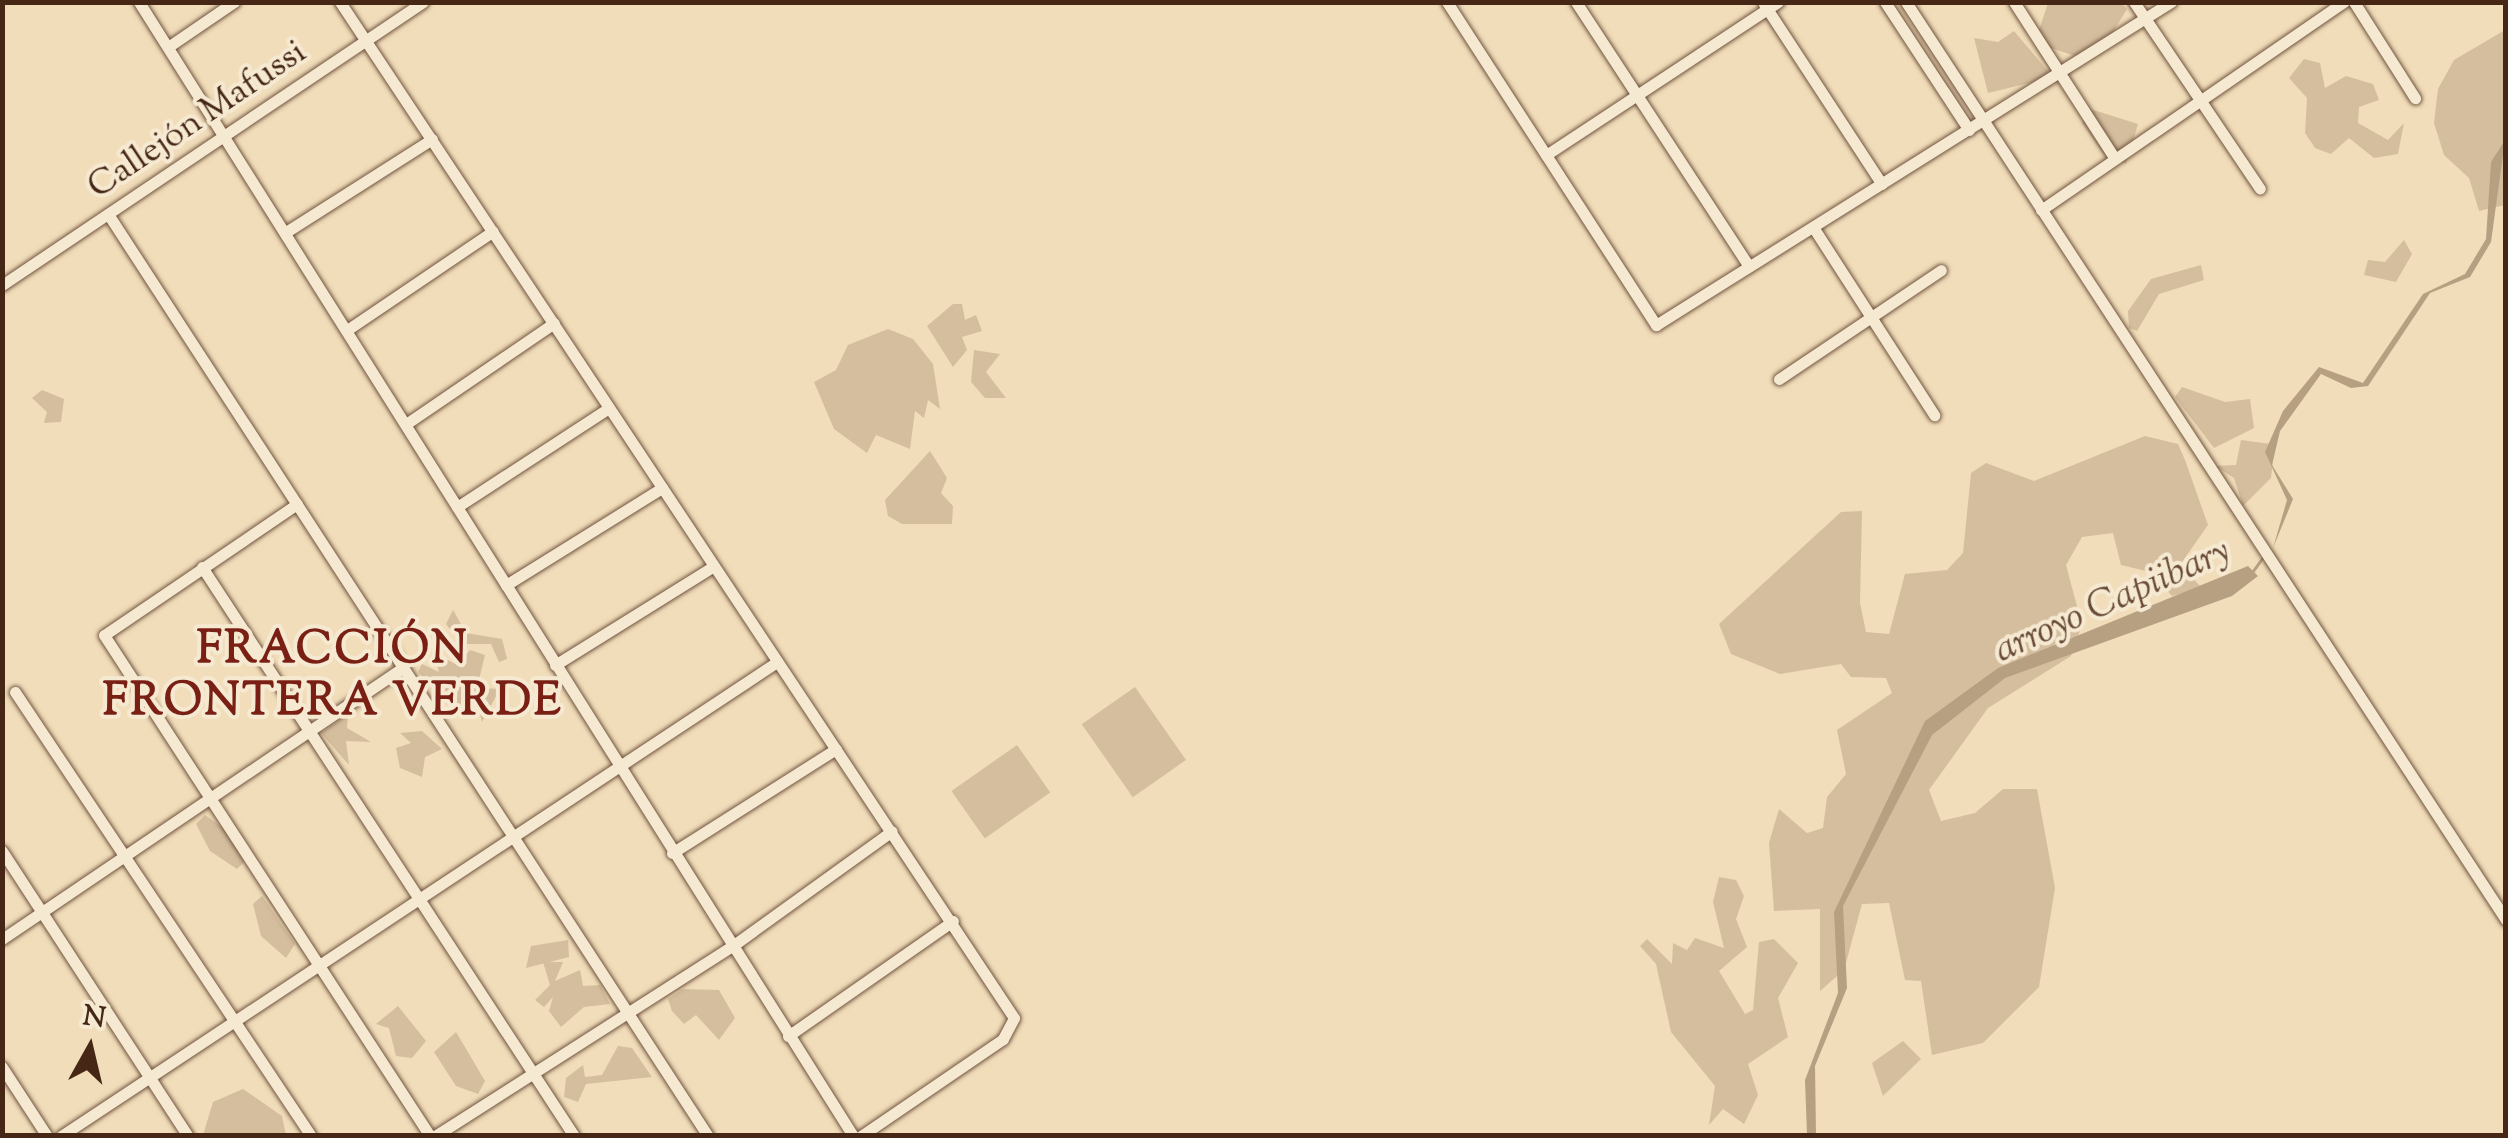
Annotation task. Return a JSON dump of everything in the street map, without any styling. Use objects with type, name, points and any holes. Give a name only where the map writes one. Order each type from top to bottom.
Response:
[{"type":"street","points":[[139,2],[852,1136]]},
{"type":"street","points":[[168,47],[234,2]]},
{"type":"street","points":[[340,2],[1014,1018],[1003,1039],[861,1136]]},
{"type":"street","name":"Callejón Mafussi","points":[[2,285],[226,140],[423,2]]},
{"type":"street","points":[[1447,2],[1656,325],[2171,2]]},
{"type":"street","points":[[1576,2],[1749,266]]},
{"type":"street","points":[[1885,2],[1969,130]]},
{"type":"street","points":[[1906,2],[2506,920]]},
{"type":"street","points":[[2014,2],[2114,157]]},
{"type":"street","points":[[2134,2],[2260,189]]},
{"type":"street","points":[[2040,210],[2198,98],[2344,2]]},
{"type":"street","points":[[2354,2],[2415,98]]},
{"type":"street","points":[[1546,155],[1769,5],[1882,184]]},
{"type":"street","points":[[286,232],[432,139]]},
{"type":"street","points":[[108,214],[708,1136]]},
{"type":"street","points":[[1813,227],[1934,414]]},
{"type":"street","points":[[347,330],[493,231]]},
{"type":"street","points":[[1779,380],[1941,270]]},
{"type":"street","points":[[406,424],[554,324]]},
{"type":"street","points":[[457,506],[609,408]]},
{"type":"street","points":[[506,585],[662,488]]},
{"type":"street","points":[[297,504],[104,635],[214,796],[432,1136],[626,1007],[731,947],[892,832]]},
{"type":"street","points":[[555,665],[714,566]]},
{"type":"street","points":[[202,567],[305,734],[574,1136]]},
{"type":"street","points":[[61,1136],[777,662]]},
{"type":"street","points":[[2,938],[403,667]]},
{"type":"street","points":[[15,692],[311,1136]]},
{"type":"street","points":[[672,853],[836,749]]},
{"type":"street","points":[[2,851],[188,1136]]},
{"type":"street","points":[[788,1036],[953,921]]},
{"type":"street","points":[[2,1067],[47,1136]]},
{"type":"shaded area","points":[[2048,3],[2121,3],[2127,9],[2109,39],[2078,57],[2048,47],[2038,33]]},
{"type":"shaded area","points":[[2505,30],[2505,205],[2479,211],[2469,178],[2444,155],[2434,123],[2438,89],[2454,60]]},
{"type":"shaded area","points":[[2014,31],[2053,77],[1988,93],[1974,38],[1998,42]]},
{"type":"shaded area","points":[[2304,59],[2320,63],[2325,88],[2346,76],[2373,84],[2379,100],[2359,107],[2358,123],[2388,140],[2404,123],[2398,154],[2374,158],[2349,138],[2331,154],[2315,148],[2305,133],[2307,98],[2289,78]]},
{"type":"shaded area","points":[[2087,108],[2138,124],[2126,164],[2104,155],[2082,123]]},
{"type":"shaded area","points":[[2505,140],[2491,242],[2470,277],[2430,293],[2368,386],[2351,388],[2321,374],[2280,431],[2272,465],[2293,499],[2273,548],[2287,500],[2265,452],[2283,411],[2319,367],[2363,383],[2423,294],[2465,274],[2486,239],[2491,162]]},
{"type":"shaded area","points":[[2404,240],[2412,254],[2396,282],[2364,275],[2368,260],[2385,262]]},
{"type":"shaded area","points":[[2201,265],[2204,280],[2159,294],[2137,331],[2129,328],[2128,311],[2151,279]]},
{"type":"shaded area","points":[[953,304],[962,304],[965,320],[976,315],[982,331],[962,337],[967,350],[953,367],[927,326]]},
{"type":"shaded area","points":[[888,329],[913,339],[933,364],[940,409],[928,400],[924,418],[915,411],[910,449],[876,435],[867,453],[834,429],[814,382],[836,370],[848,345]]},
{"type":"shaded area","points":[[974,350],[1000,354],[986,372],[1006,398],[985,398],[971,382]]},
{"type":"shaded area","points":[[2182,387],[2225,402],[2250,399],[2254,428],[2214,448],[2175,397]]},
{"type":"shaded area","points":[[42,390],[64,399],[61,422],[44,423],[47,412],[32,398]]},
{"type":"shaded area","points":[[2145,436],[2178,444],[2185,460],[2208,525],[2180,565],[2202,588],[2172,596],[2150,572],[2121,565],[2113,533],[2082,537],[2066,565],[2082,625],[2071,656],[1988,708],[1929,790],[1941,821],[1975,813],[2003,789],[2037,789],[2055,888],[2039,987],[1983,1043],[1932,1055],[1921,981],[1905,980],[1889,903],[1862,904],[1844,970],[1820,991],[1820,909],[1774,911],[1769,843],[1779,809],[1807,833],[1823,828],[1827,797],[1846,774],[1837,730],[1892,693],[1886,678],[1851,677],[1841,664],[1780,674],[1731,654],[1719,624],[1841,512],[1862,511],[1860,603],[1866,632],[1889,634],[1905,574],[1947,570],[1963,553],[1971,473],[1986,463],[2034,481]]},
{"type":"shaded area","points":[[2241,440],[2271,444],[2274,452],[2271,478],[2243,506],[2234,478],[2215,466],[2236,465]]},
{"type":"shaded area","points":[[930,451],[947,478],[941,493],[953,506],[952,524],[902,524],[888,516],[885,500]]},
{"type":"shaded area","points":[[2248,566],[2258,576],[2232,596],[2005,678],[1932,735],[1843,906],[1847,988],[1815,1066],[1816,1135],[1807,1135],[1805,1080],[1838,993],[1834,912],[1925,721],[1998,668]]},
{"type":"shaded area","points":[[453,610],[466,633],[502,639],[507,659],[499,662],[491,644],[462,644],[446,624]]},
{"type":"shaded area","points":[[470,650],[485,655],[477,688],[500,689],[482,722],[474,692],[454,710],[442,700],[449,677],[431,685],[418,672],[422,664],[439,672],[433,652],[457,665]]},
{"type":"shaded area","points":[[1135,687],[1186,760],[1133,797],[1082,724]]},
{"type":"shaded area","points":[[348,714],[347,728],[371,742],[346,741],[349,765],[321,733]]},
{"type":"shaded area","points":[[422,731],[442,749],[425,757],[422,777],[400,768],[396,748],[411,743],[400,733]]},
{"type":"shaded area","points":[[1017,745],[1050,793],[985,838],[951,791]]},
{"type":"shaded area","points":[[205,815],[226,830],[244,862],[237,869],[210,851],[196,824]]},
{"type":"shaded area","points":[[1719,877],[1736,880],[1744,896],[1736,919],[1747,947],[1719,971],[1745,1014],[1753,1010],[1759,942],[1774,939],[1798,963],[1778,998],[1788,1037],[1748,1064],[1758,1095],[1744,1124],[1723,1109],[1709,1125],[1715,1086],[1671,1032],[1656,964],[1640,946],[1647,939],[1672,964],[1673,943],[1687,950],[1695,938],[1724,948],[1713,902]]},
{"type":"shaded area","points":[[262,896],[295,944],[286,958],[261,936],[253,904]]},
{"type":"shaded area","points":[[568,940],[569,957],[526,968],[531,946]]},
{"type":"shaded area","points":[[543,962],[563,962],[555,981],[580,970],[583,986],[600,985],[610,1004],[584,1007],[561,1027],[549,1011],[553,997],[544,1007],[535,1000],[550,985]]},
{"type":"shaded area","points":[[683,989],[719,990],[735,1018],[719,1040],[696,1015],[684,1024],[672,1011],[668,999]]},
{"type":"shaded area","points":[[398,1006],[426,1041],[412,1058],[396,1056],[389,1028],[376,1024]]},
{"type":"shaded area","points":[[456,1032],[485,1081],[478,1094],[456,1086],[434,1052]]},
{"type":"shaded area","points":[[1903,1041],[1921,1059],[1883,1096],[1872,1063]]},
{"type":"shaded area","points":[[618,1046],[632,1048],[652,1077],[586,1084],[578,1102],[564,1097],[566,1078],[583,1065],[585,1077],[602,1075]]},
{"type":"shaded area","points":[[243,1089],[282,1116],[286,1135],[203,1135],[213,1102]]},
{"type":"waterway","name":"arroyo Capiibary","points":[[2253,571],[2263,557]]},
{"type":"district","name":"FRACCIÓN FRONTERA VERDE","points":[[333,678]]}]
